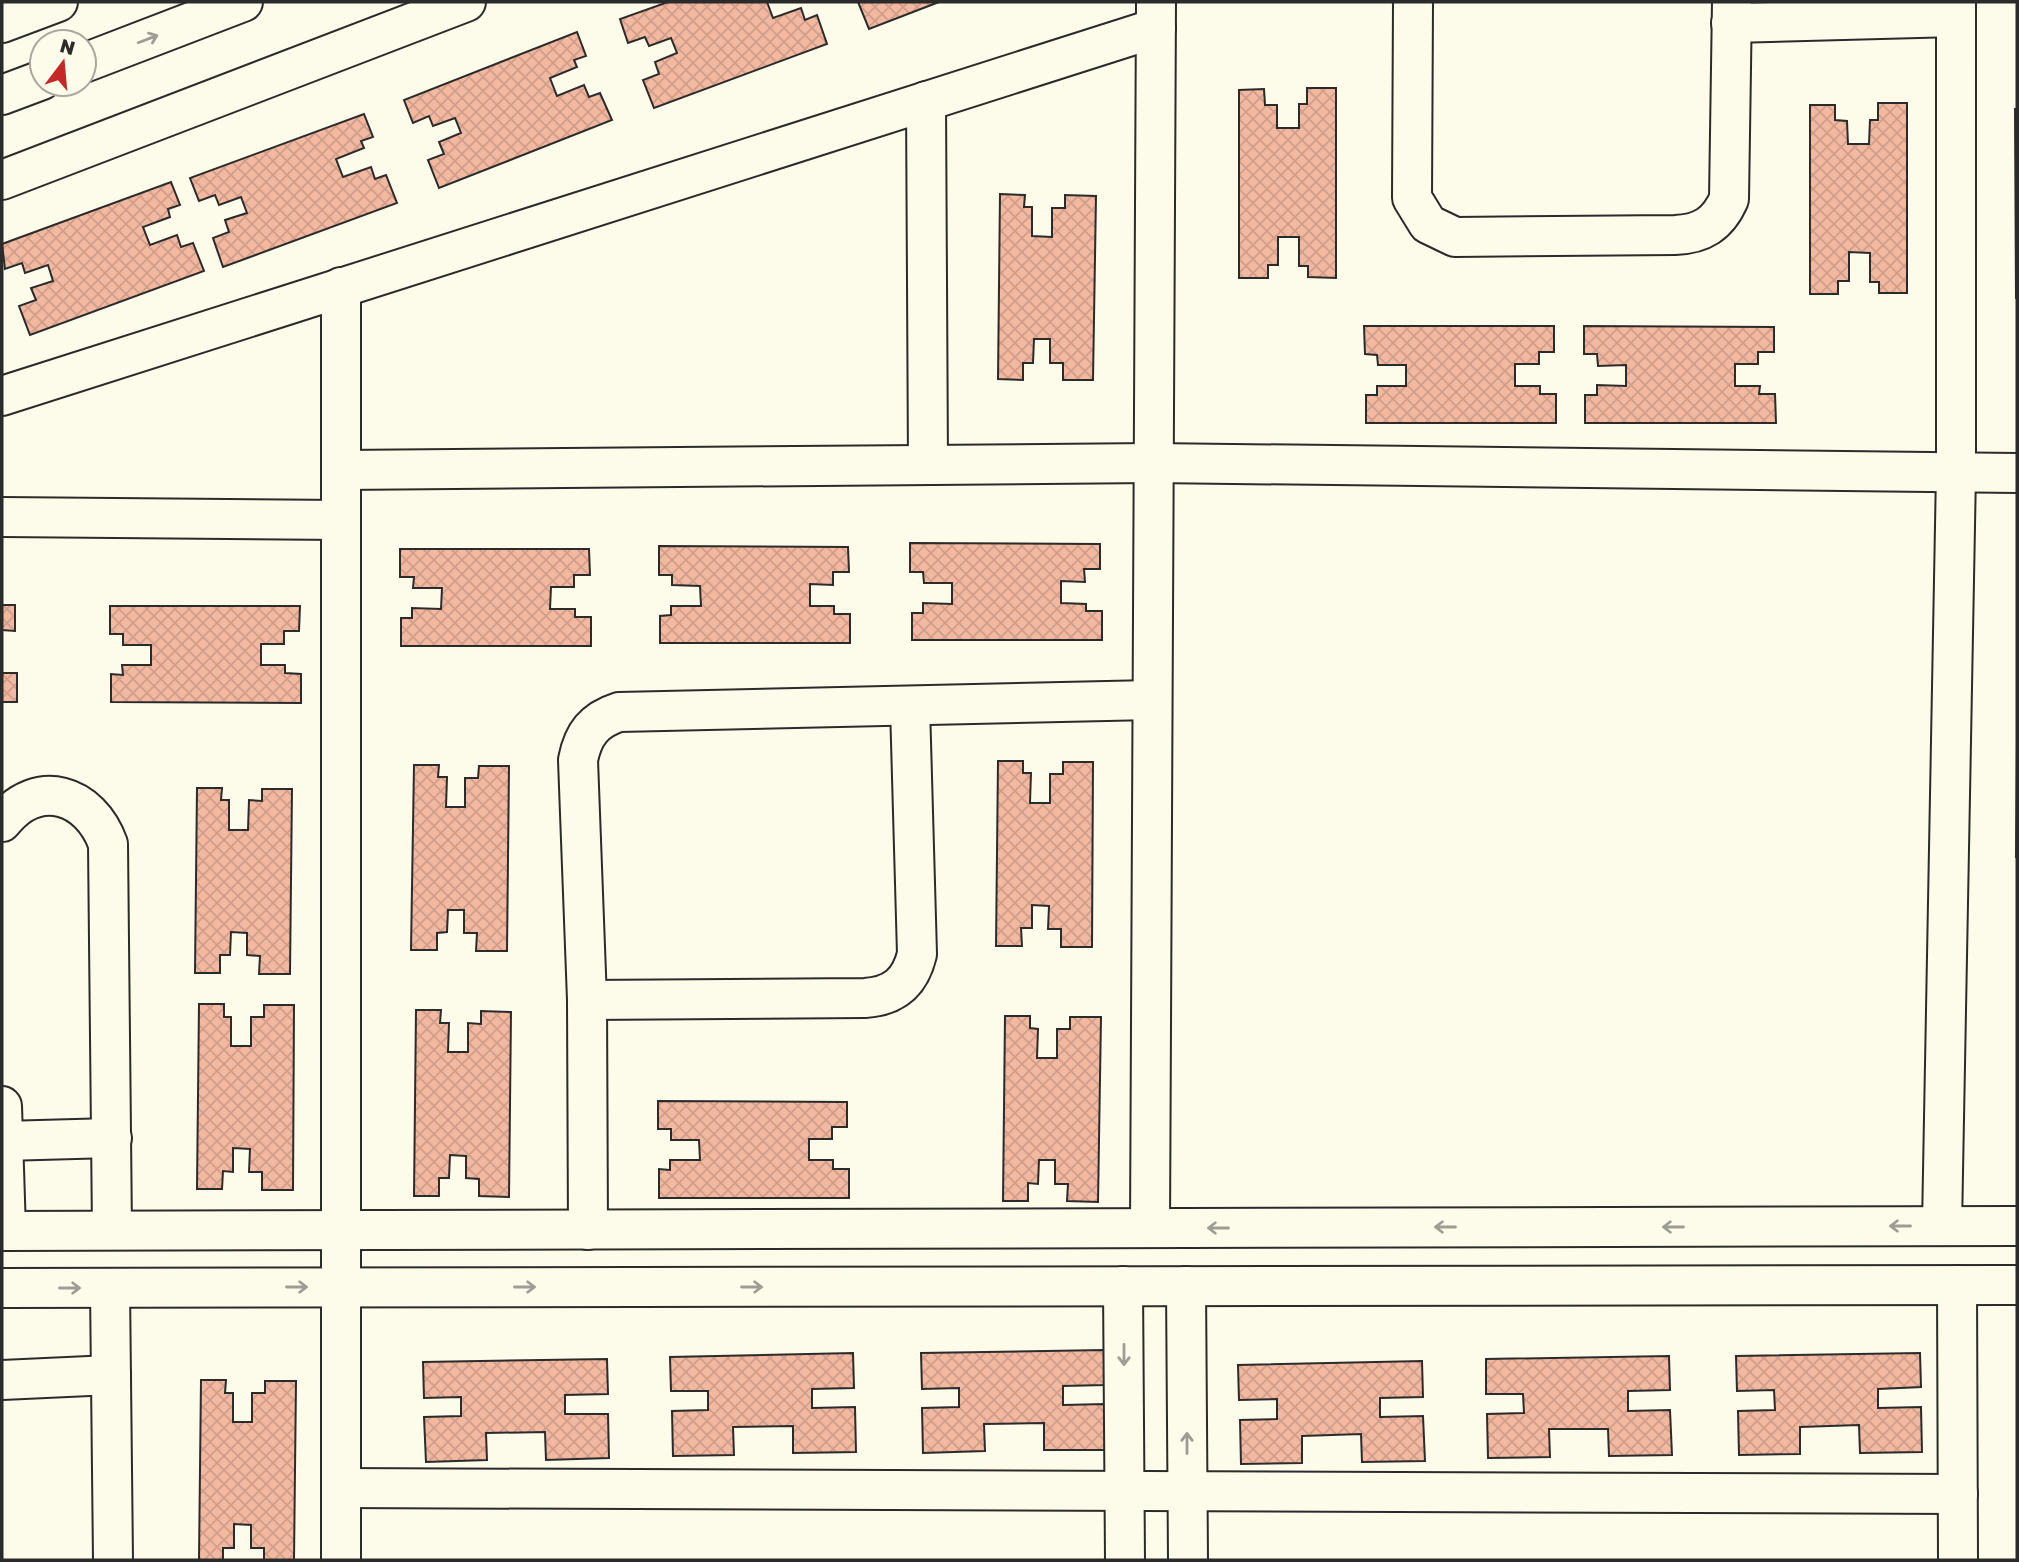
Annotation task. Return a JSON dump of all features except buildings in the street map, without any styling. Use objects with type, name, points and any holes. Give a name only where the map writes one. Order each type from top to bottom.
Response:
[{"type":"street","points":[[2,23],[58,2]]},
{"type":"street","points":[[98,58],[243,2]]},
{"type":"street","points":[[2,180],[466,2]]},
{"type":"street","points":[[1413,2],[1412,198],[1428,224],[1455,237],[1675,235],[1692,234],[1709,227],[1722,215],[1729,199],[1731,12],[1956,9],[1956,472],[1942,1226]]},
{"type":"street","points":[[2,396],[926,101],[1156,15],[1150,1228]]},
{"type":"street","points":[[2,95],[28,85]]},
{"type":"street","points":[[926,101],[928,465]]},
{"type":"street","points":[[341,287],[341,1560]]},
{"type":"street","points":[[341,470],[1153,463],[2017,473]]},
{"type":"street","points":[[2,517],[341,520]]},
{"type":"street","points":[[588,1230],[587,1000],[578,760],[581,743],[589,729],[603,717],[619,712],[1152,700]]},
{"type":"street","points":[[587,1000],[865,998],[894,992],[906,981],[917,954],[910,706]]},
{"type":"street","points":[[2,822],[11,810],[29,799],[49,795],[69,799],[88,809],[101,824],[108,844],[113,1230]]},
{"type":"street","points":[[111,1138],[2,1124],[4,1231],[2017,1226]]},
{"type":"street","points":[[1957,1285],[1958,1560]]},
{"type":"street","points":[[2,1288],[2017,1285]]},
{"type":"street","points":[[1123,1286],[1125,1560]]},
{"type":"street","points":[[1186,1286],[1188,1560]]},
{"type":"street","points":[[110,1288],[113,1560]]},
{"type":"street","points":[[2,1380],[111,1376]]},
{"type":"street","points":[[341,1488],[1958,1494]]}]
